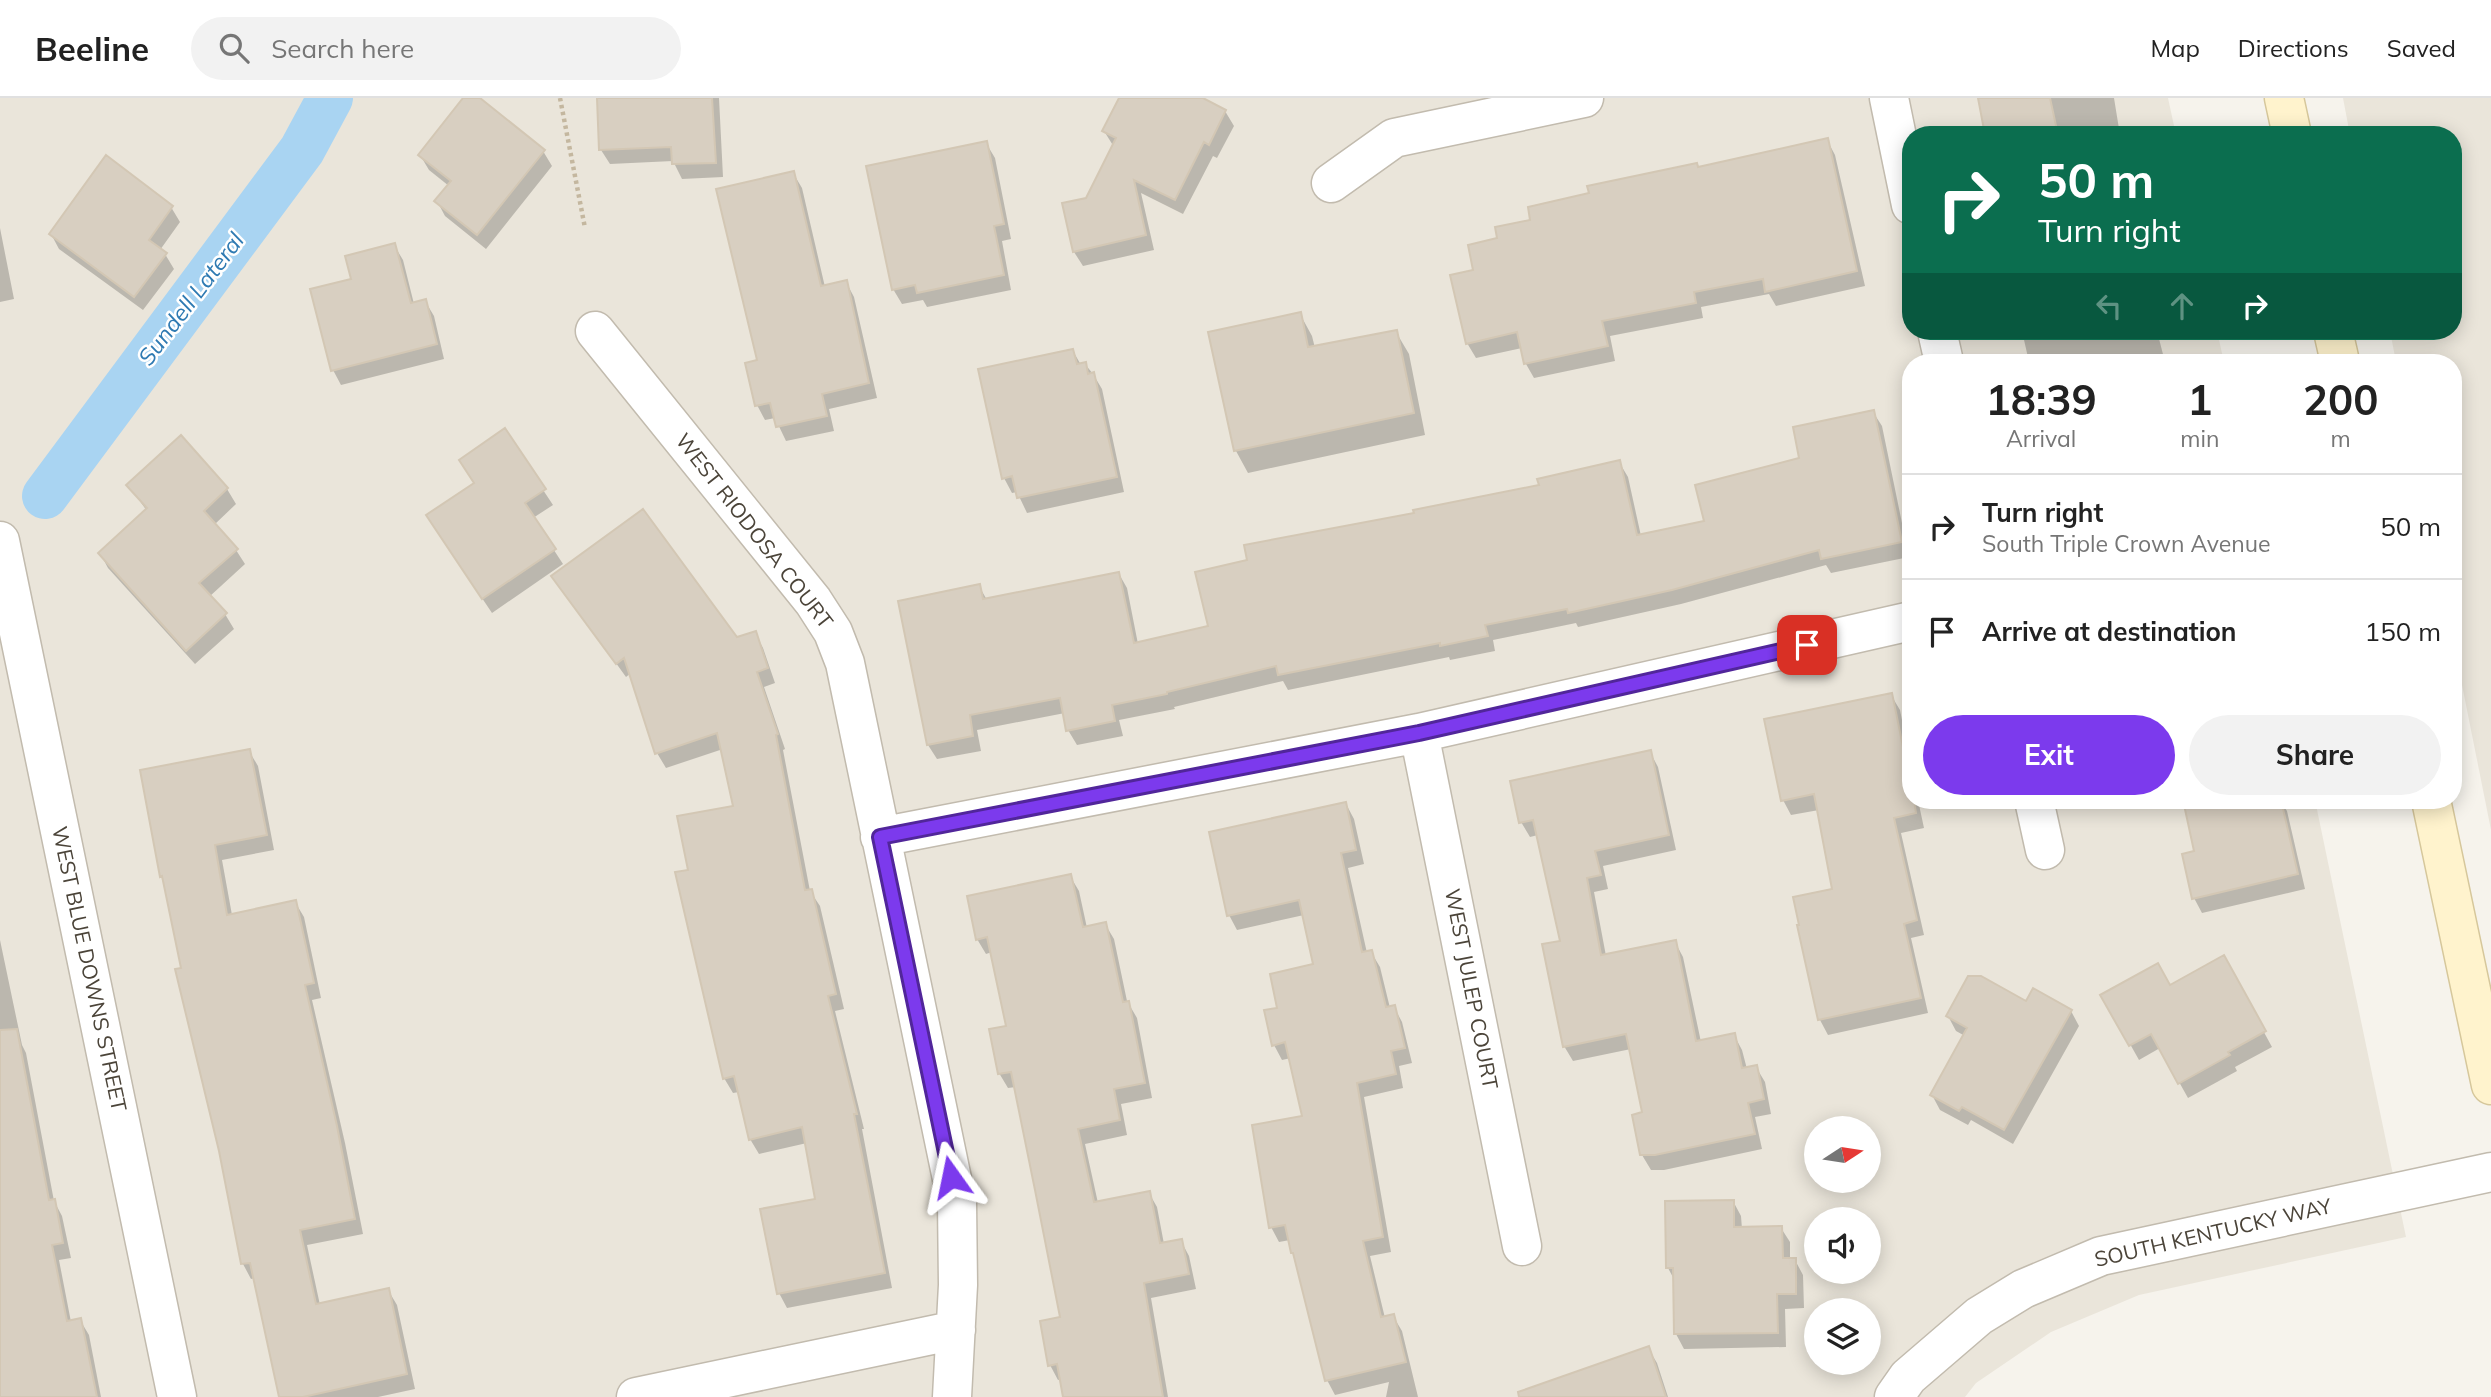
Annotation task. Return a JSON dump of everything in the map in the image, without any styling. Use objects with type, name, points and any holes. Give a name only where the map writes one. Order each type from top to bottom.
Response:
[{"type":"main road","points":[[2284,98],[2290,126]]},
{"type":"main road","points":[[2433,809],[2491,1085]]},
{"type":"street","points":[[1331,184],[1394,138],[1584,98]]},
{"type":"street","points":[[1889,98],[1902,161]]},
{"type":"street","name":"WEST RIODOSA COURT","points":[[595,331],[813,601],[833,632],[845,663],[957,1203],[958,1285],[952,1397]]},
{"type":"street","name":"WEST BLUE DOWNS STREET","points":[[0,541],[177,1397]]},
{"type":"street","points":[[880,837],[1419,733],[1902,623]]},
{"type":"street","name":"WEST JULEP COURT","points":[[1419,733],[1522,1245]]},
{"type":"street","points":[[2036,809],[2045,850]]},
{"type":"street","name":"SOUTH KENTUCKY WAY","points":[[1894,1397],[1908,1377],[1979,1315],[2023,1289],[2101,1256],[2491,1172]]},
{"type":"street","points":[[636,1397],[956,1330]]},
{"type":"path","points":[[560,98],[585,228]]},
{"type":"shaded area","points":[[0,98],[2168,98],[2174,126],[1902,126],[1902,340],[2219,340],[2222,354],[1902,354],[1902,809],[2317,809],[2406,1237],[2139,1295],[2051,1332],[1976,1383],[1965,1397],[0,1397]]},
{"type":"shaded area","points":[[2343,98],[2491,98],[2491,830],[2462,685],[2462,354],[2394,354],[2392,340],[2462,340],[2462,126],[2348,126]]},
{"type":"building","points":[[463,98],[480,98],[545,150],[477,235],[434,201],[451,181],[418,155]]},
{"type":"building","points":[[597,98],[712,98],[716,163],[672,164],[671,147],[599,150]]},
{"type":"building","points":[[1119,98],[1203,98],[1226,110],[1209,145],[1204,142],[1175,200],[1134,180],[1146,235],[1073,252],[1062,203],[1086,198],[1116,138],[1102,131]]},
{"type":"building","points":[[1978,98],[2050,98],[2056,126],[1983,126]]},
{"type":"building","points":[[1828,138],[1857,271],[1765,292],[1763,279],[1694,292],[1696,303],[1602,321],[1608,346],[1524,364],[1517,332],[1466,344],[1450,275],[1473,270],[1468,245],[1497,238],[1495,227],[1530,220],[1528,207],[1589,193],[1587,186],[1697,163],[1698,167]]},
{"type":"building","points":[[987,141],[1004,224],[994,226],[1004,275],[917,293],[915,285],[892,290],[866,166]]},
{"type":"building","points":[[106,155],[173,206],[149,240],[167,253],[134,297],[49,234]]},
{"type":"building","points":[[794,171],[821,286],[847,280],[869,383],[822,394],[827,416],[776,427],[770,403],[755,406],[745,363],[757,360],[716,189]]},
{"type":"building","points":[[395,243],[411,303],[426,299],[437,344],[331,371],[310,289],[351,279],[345,256]]},
{"type":"building","points":[[1301,312],[1308,347],[1397,330],[1414,413],[1234,451],[1208,332]]},
{"type":"building","points":[[1073,349],[1077,364],[1086,362],[1088,374],[1094,372],[1117,477],[1017,498],[1012,476],[1002,479],[978,369]]},
{"type":"building","points":[[1874,410],[1902,542],[1821,559],[1819,550],[1672,590],[1568,613],[1567,609],[1485,625],[1488,636],[1440,646],[1440,643],[1278,675],[1276,666],[1112,705],[1115,721],[1066,731],[1060,698],[970,715],[973,736],[927,745],[898,601],[980,584],[983,599],[1119,572],[1134,643],[1208,626],[1195,572],[1247,560],[1244,545],[1414,513],[1413,510],[1539,485],[1537,479],[1620,460],[1637,535],[1704,521],[1695,485],[1799,458],[1793,427]]},
{"type":"building","points":[[505,428],[546,489],[525,503],[556,549],[482,599],[426,515],[474,483],[459,460]]},
{"type":"building","points":[[181,435],[228,488],[204,511],[238,549],[199,583],[227,613],[186,651],[98,553],[147,508],[126,485]]},
{"type":"building","points":[[643,509],[737,637],[756,631],[768,668],[757,672],[778,734],[776,735],[805,890],[812,889],[836,994],[828,996],[857,1114],[854,1114],[885,1273],[777,1294],[760,1209],[815,1199],[802,1127],[749,1140],[734,1076],[723,1079],[675,872],[688,870],[677,816],[733,806],[717,733],[655,754],[624,658],[616,664],[551,576]]},
{"type":"building","points":[[1892,693],[1902,742],[1902,809],[1915,809],[1916,813],[1894,818],[1917,920],[1904,924],[1921,998],[1818,1020],[1793,897],[1832,889],[1814,794],[1781,801],[1764,719]]},
{"type":"building","points":[[250,749],[267,835],[215,845],[227,915],[296,900],[314,983],[305,985],[355,1219],[300,1230],[316,1304],[389,1288],[407,1374],[303,1397],[279,1397],[250,1263],[241,1264],[219,1151],[175,969],[181,968],[162,876],[160,877],[140,770]]},
{"type":"building","points":[[1651,750],[1669,835],[1595,851],[1601,875],[1587,878],[1601,955],[1676,940],[1696,1041],[1735,1033],[1742,1068],[1757,1065],[1764,1099],[1748,1103],[1755,1134],[1655,1155],[1640,1155],[1632,1115],[1642,1112],[1626,1034],[1563,1047],[1542,944],[1560,941],[1533,820],[1519,823],[1510,781]]},
{"type":"building","points":[[1346,802],[1356,850],[1341,853],[1362,952],[1372,950],[1386,1007],[1395,1005],[1405,1048],[1391,1051],[1396,1074],[1357,1083],[1383,1237],[1363,1241],[1381,1317],[1394,1314],[1406,1362],[1325,1381],[1285,1225],[1269,1228],[1252,1125],[1302,1116],[1285,1042],[1272,1046],[1264,1010],[1277,1008],[1270,974],[1313,964],[1299,900],[1227,916],[1209,832]]},
{"type":"building","points":[[2185,809],[2283,809],[2298,874],[2192,899],[2182,854],[2194,851]]},
{"type":"building","points":[[1071,874],[1083,927],[1106,922],[1123,1002],[1129,1001],[1145,1083],[1114,1089],[1120,1120],[1078,1129],[1094,1202],[1150,1191],[1160,1243],[1182,1239],[1189,1274],[1144,1283],[1163,1397],[1063,1397],[1057,1364],[1048,1366],[1040,1321],[1060,1317],[1011,1072],[998,1074],[989,1029],[1006,1026],[987,937],[976,940],[967,896]]},
{"type":"building","points":[[2224,955],[2266,1031],[2178,1084],[2151,1034],[2129,1046],[2100,995],[2158,963],[2170,985]]},
{"type":"building","points":[[1968,976],[1981,976],[2026,1001],[2033,988],[2072,1010],[2004,1130],[1962,1107],[1959,1111],[1930,1095],[1967,1028],[1946,1016]]},
{"type":"building","points":[[17,1029],[49,1200],[55,1199],[63,1243],[52,1245],[67,1321],[81,1318],[97,1397],[0,1397],[0,1030]]},
{"type":"building","points":[[1734,1200],[1734,1227],[1782,1226],[1783,1258],[1796,1258],[1796,1294],[1777,1294],[1778,1333],[1674,1334],[1673,1268],[1666,1268],[1665,1201]]},
{"type":"building","points":[[1649,1346],[1666,1397],[1519,1397],[1518,1392]]},
{"type":"waterway","name":"Sundell Lateral","points":[[45,496],[302,150],[330,98]]},
{"type":"route","points":[[951,1177],[880,837],[1419,733],[1807,645]]}]
